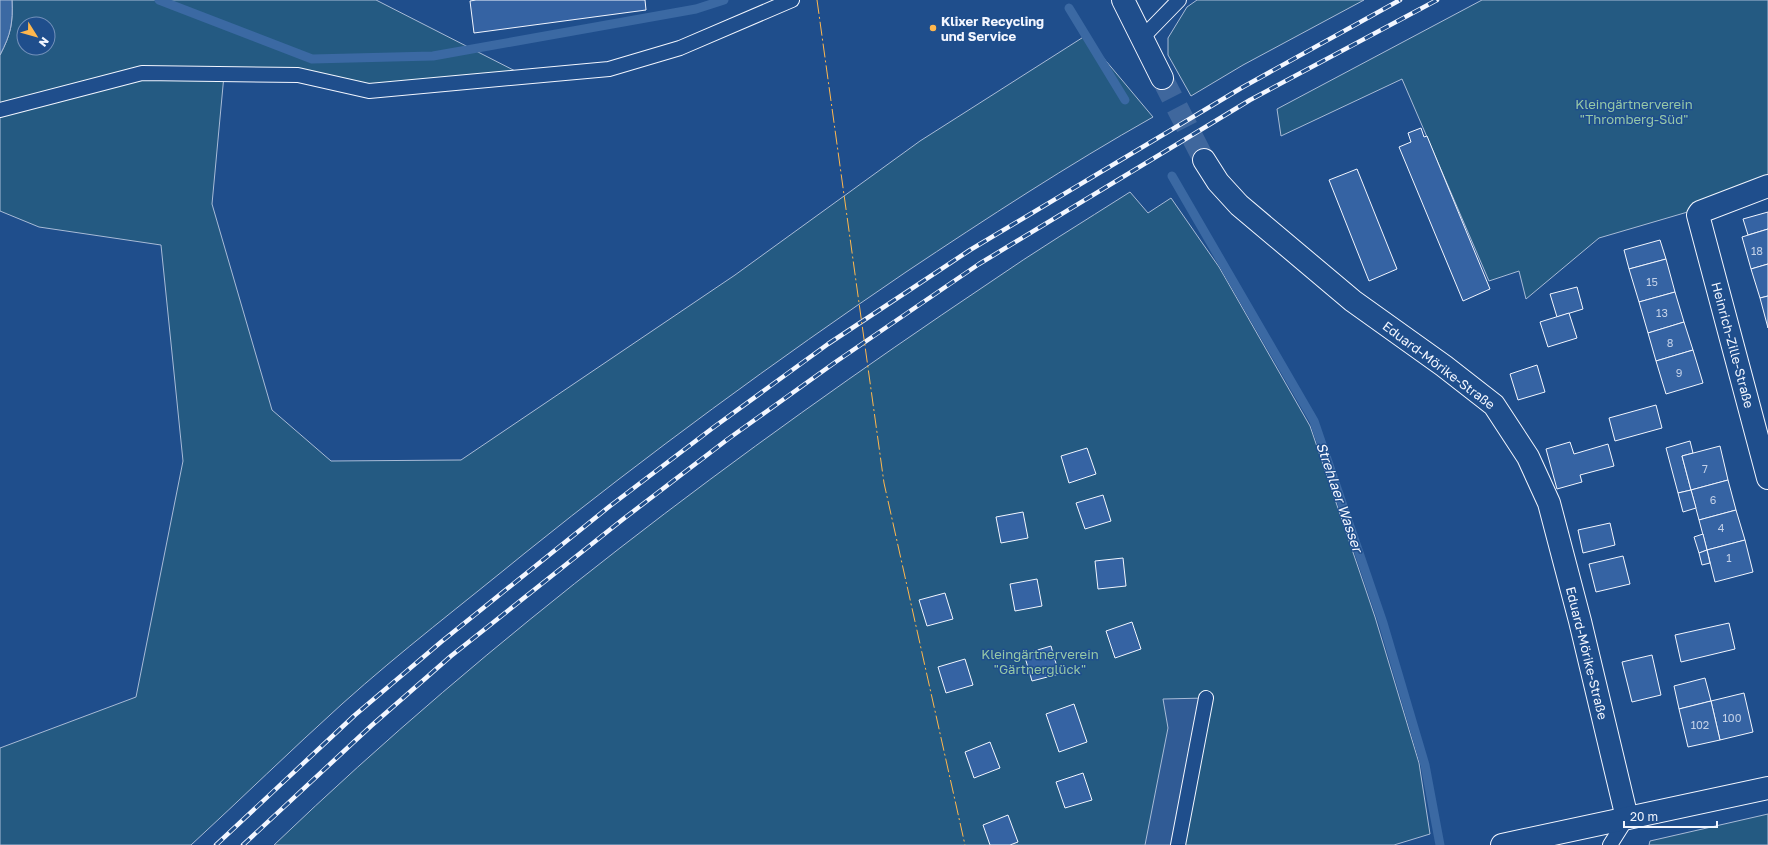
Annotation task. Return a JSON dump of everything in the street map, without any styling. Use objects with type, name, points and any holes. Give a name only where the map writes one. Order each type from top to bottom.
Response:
[{"type":"street","points":[[1123,0],[1162,78]]},
{"type":"street","name":"Eduard-Mörike-Straße","points":[[1204,160],[1218,182],[1239,205],[1353,301],[1444,366],[1494,405],[1528,457],[1549,503],[1580,621],[1627,818]]},
{"type":"street","name":"Heinrich-Zille-Straße","points":[[1768,186],[1700,212],[1698,215],[1768,478]]},
{"type":"street","points":[[1502,845],[1768,788]]},
{"type":"lane","points":[[0,110],[142,73],[298,75],[369,91],[609,69],[680,48],[792,0]]},
{"type":"lane","points":[[1142,38],[1179,0]]},
{"type":"lane","points":[[1178,845],[1206,698]]},
{"type":"lane","points":[[1610,845],[1627,818]]},
{"type":"green space","points":[[12,0],[376,0],[525,76],[369,91],[298,75],[224,75],[212,204],[272,410],[331,461],[461,460],[735,275],[920,141],[1085,36],[1153,117],[1028,192],[906,272],[760,374],[665,444],[571,516],[364,684],[191,845],[0,845],[0,748],[136,697],[183,461],[161,245],[39,227],[0,211],[0,55],[7,41],[12,22]]},
{"type":"green space","points":[[1197,0],[1364,0],[1243,65],[1191,96],[1168,55],[1168,38],[1187,7]]},
{"type":"green space","name":"Kleingärtnerverein \"Thromberg-Süd\"","points":[[1482,0],[1768,0],[1768,182],[1691,211],[1599,238],[1526,299],[1519,271],[1489,281],[1402,79],[1281,136],[1277,109]]},
{"type":"green space","name":"Kleingärtnerverein \"Gärtnerglück\"","points":[[1130,192],[1148,213],[1171,198],[1219,267],[1310,426],[1375,617],[1419,763],[1430,834],[1394,845],[274,845],[357,767],[443,692],[530,619],[619,549],[710,480],[895,347],[1024,260]]},
{"type":"green space","points":[[1768,814],[1768,845],[1649,845],[1650,841]]},
{"type":"shaded area","points":[[0,0],[12,0],[12,22],[7,41],[0,55]]},
{"type":"shaded area","points":[[1206,698],[1178,845],[1145,845],[1168,728],[1163,699]]},
{"type":"building","points":[[645,0],[646,10],[474,33],[470,1]]},
{"type":"building","points":[[1421,128],[1424,137],[1427,136],[1490,289],[1463,301],[1399,147],[1411,142],[1408,133]]},
{"type":"building","points":[[1357,169],[1397,269],[1369,281],[1329,180]]},
{"type":"building","points":[[1768,212],[1768,229],[1748,235],[1743,219]]},
{"type":"building","points":[[1768,229],[1768,264],[1751,269],[1742,237]]},
{"type":"building","points":[[1660,240],[1666,259],[1629,269],[1624,250]]},
{"type":"building","points":[[1666,259],[1675,292],[1639,302],[1629,269]]},
{"type":"building","points":[[1768,264],[1768,296],[1760,298],[1751,269]]},
{"type":"building","points":[[1577,287],[1583,309],[1557,317],[1550,294]]},
{"type":"building","points":[[1675,292],[1684,322],[1648,333],[1639,302]]},
{"type":"building","points":[[1768,296],[1768,328],[1760,298]]},
{"type":"building","points":[[1569,313],[1577,338],[1548,347],[1540,322]]},
{"type":"building","points":[[1684,322],[1693,350],[1656,361],[1648,333]]},
{"type":"building","points":[[1693,350],[1703,383],[1666,394],[1656,361]]},
{"type":"building","points":[[1537,365],[1545,392],[1518,400],[1510,374]]},
{"type":"building","points":[[1656,405],[1662,428],[1615,441],[1609,418]]},
{"type":"building","points":[[1690,441],[1693,453],[1682,456],[1691,490],[1678,493],[1666,448]]},
{"type":"building","points":[[1570,442],[1574,454],[1608,444],[1614,466],[1580,475],[1582,482],[1557,489],[1546,449]]},
{"type":"building","points":[[1720,446],[1728,480],[1691,490],[1682,456]]},
{"type":"building","points":[[1087,448],[1096,474],[1069,483],[1061,456]]},
{"type":"building","points":[[1728,480],[1736,510],[1699,520],[1691,490]]},
{"type":"building","points":[[1691,490],[1696,508],[1683,512],[1678,493]]},
{"type":"building","points":[[1103,495],[1111,521],[1085,529],[1076,503]]},
{"type":"building","points":[[1736,510],[1745,540],[1707,550],[1699,520]]},
{"type":"building","points":[[1023,512],[1028,538],[1001,543],[996,517]]},
{"type":"building","points":[[1610,523],[1615,545],[1583,553],[1578,530]]},
{"type":"building","points":[[1703,534],[1707,550],[1699,553],[1694,537]]},
{"type":"building","points":[[1745,540],[1753,572],[1715,582],[1707,550]]},
{"type":"building","points":[[1707,550],[1710,563],[1702,565],[1699,553]]},
{"type":"building","points":[[1623,556],[1630,584],[1596,592],[1589,564]]},
{"type":"building","points":[[1123,558],[1126,586],[1098,589],[1095,561]]},
{"type":"building","points":[[1037,579],[1042,606],[1015,611],[1010,584]]},
{"type":"building","points":[[945,593],[953,619],[927,626],[919,600]]},
{"type":"building","points":[[1132,622],[1141,649],[1115,658],[1106,631]]},
{"type":"building","points":[[1729,623],[1735,649],[1681,662],[1675,635]]},
{"type":"building","points":[[1051,646],[1059,674],[1032,681],[1024,654]]},
{"type":"building","points":[[1652,655],[1661,695],[1632,702],[1622,662]]},
{"type":"building","points":[[965,659],[973,685],[946,693],[938,667]]},
{"type":"building","points":[[1705,678],[1711,701],[1679,709],[1674,686]]},
{"type":"building","points":[[1744,693],[1753,732],[1720,740],[1711,701]]},
{"type":"building","points":[[1711,701],[1720,740],[1688,747],[1679,709]]},
{"type":"building","points":[[1074,704],[1087,742],[1059,752],[1046,714]]},
{"type":"building","points":[[990,742],[1000,768],[974,778],[965,752]]},
{"type":"building","points":[[1083,773],[1092,800],[1065,808],[1056,782]]},
{"type":"building","points":[[1008,815],[1018,842],[1010,845],[990,845],[983,825]]},
{"type":"waterway","points":[[159,0],[312,59],[433,56],[696,9],[724,0]]},
{"type":"waterway","points":[[1069,8],[1125,100]]},
{"type":"waterway","name":"Strehlaer Wasser","points":[[1172,176],[1314,421],[1383,623],[1425,765],[1440,845]]},
{"type":"tunnel","points":[[1162,78],[1204,160]]},
{"type":"railway","points":[[216,845],[355,715],[441,642],[610,506],[714,427],[828,344],[970,250],[1243,87],[1400,0]]},
{"type":"railway","points":[[243,845],[371,726],[451,656],[622,520],[728,439],[837,361],[979,264],[1250,100],[1437,0]]},
{"type":"power","points":[[817,0],[884,483],[965,845]]},
{"type":"place","name":"Klixer Recycling und Service","points":[[933,28]]}]
